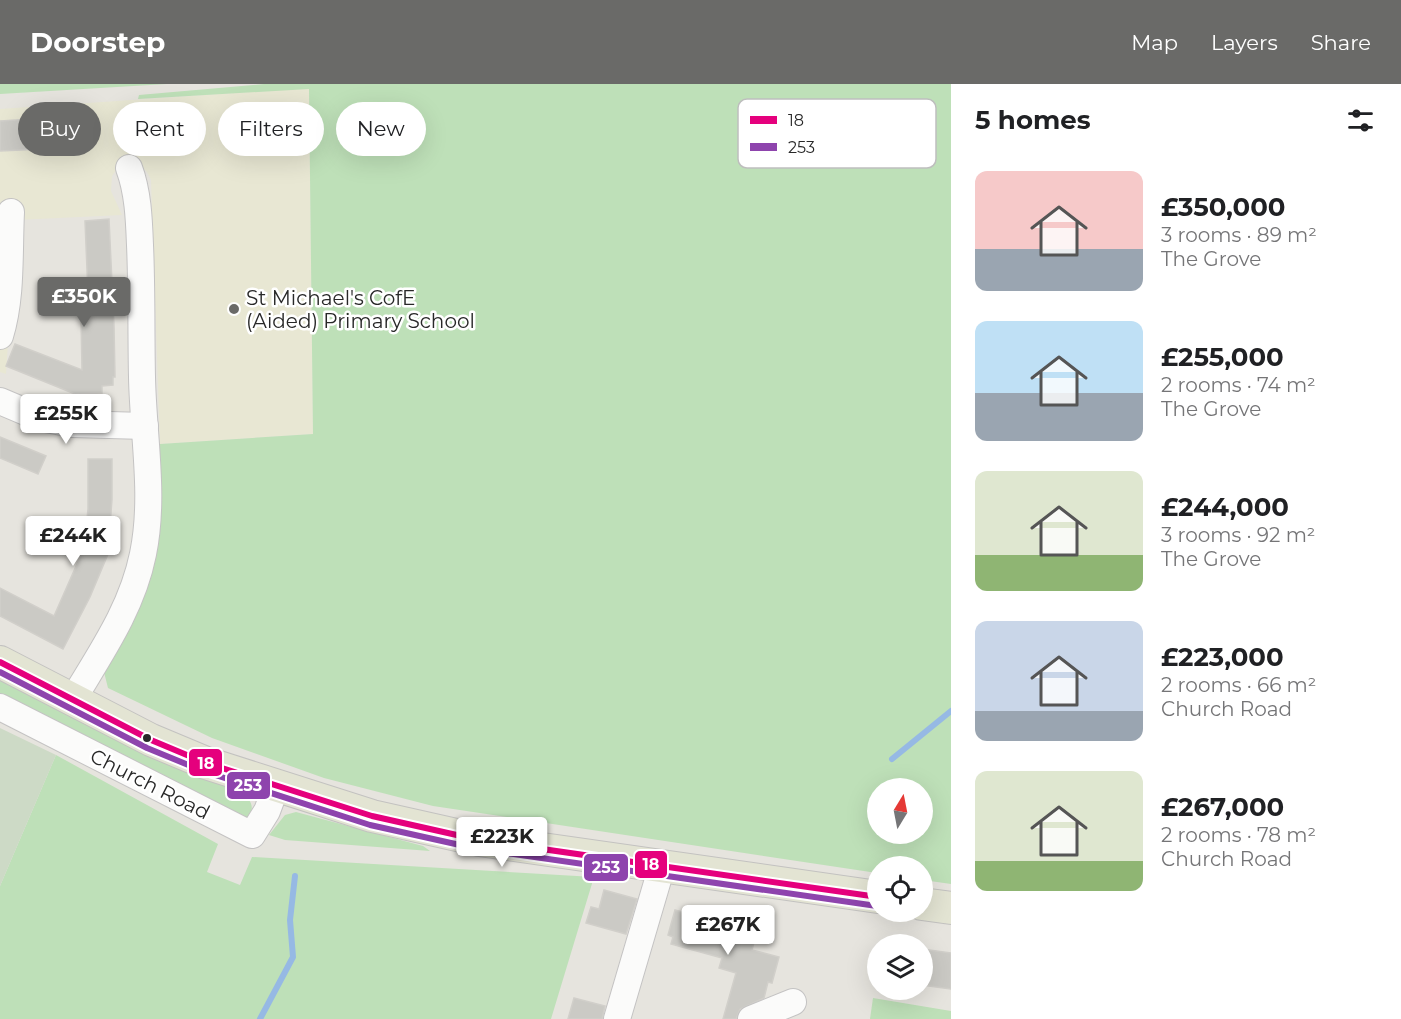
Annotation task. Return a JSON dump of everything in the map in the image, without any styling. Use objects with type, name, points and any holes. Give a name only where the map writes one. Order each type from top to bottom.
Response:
[{"type":"main road","name":"Church Road","points":[[0,662],[151,740],[206,763],[426,830],[479,840],[867,895]]},
{"type":"main road","points":[[933,906],[951,908]]},
{"type":"street","points":[[72,701],[122,616],[143,554],[147,483],[142,378],[142,297],[139,222],[134,182],[129,168]]},
{"type":"street","points":[[0,336],[5,321],[7,299],[11,212]]},
{"type":"street","points":[[0,401],[40,418],[73,424],[145,426]]},
{"type":"street","name":"Church Road","points":[[0,707],[206,814],[252,835],[267,811],[276,786]]},
{"type":"street","points":[[620,1010],[662,866]]},
{"type":"street","points":[[751,1019],[793,1002]]},
{"type":"shaded area","name":"St Michael's CofE (Aided) Primary School","points":[[309,88],[309,102],[218,102],[218,156],[310,156],[313,434],[160,444],[151,180],[140,165],[121,164],[112,176],[111,191],[122,215],[16,220],[6,374],[0,372],[0,109],[18,108],[18,156],[101,156],[101,102]]},
{"type":"shaded area","points":[[0,728],[56,755],[0,886]]},
{"type":"green space","points":[[0,84],[167,84],[0,94]]},
{"type":"green space","points":[[264,84],[951,84],[951,884],[933,881],[933,856],[867,856],[867,871],[433,806],[324,778],[212,738],[108,688],[104,672],[157,526],[160,444],[313,434],[310,156],[324,156],[324,102],[309,102],[309,89],[138,99],[139,95]]},
{"type":"green space","points":[[0,677],[175,765],[240,791],[250,801],[251,812],[244,820],[0,697]]},
{"type":"green space","points":[[56,755],[218,844],[207,872],[240,885],[252,857],[594,877],[551,1019],[0,1019],[0,886]]},
{"type":"green space","points":[[296,812],[423,846],[430,851],[285,840],[269,835],[285,815]]},
{"type":"green space","points":[[873,1000],[951,1011],[951,1019],[870,1019]]},
{"type":"building","points":[[18,120],[18,150],[0,151],[0,121]]},
{"type":"building","points":[[109,219],[114,326],[115,377],[113,377],[113,385],[102,386],[102,393],[75,394],[6,366],[15,344],[82,370],[81,318],[89,318],[85,221]]},
{"type":"building","points":[[0,437],[46,456],[38,474],[0,458]]},
{"type":"building","points":[[88,459],[112,459],[108,554],[90,597],[63,649],[0,616],[0,588],[54,616],[84,548],[88,509]]},
{"type":"building","points":[[604,890],[637,899],[626,934],[586,923],[591,907],[599,909]]},
{"type":"building","points":[[675,910],[757,931],[752,950],[779,957],[772,983],[768,982],[764,998],[740,1009],[736,1019],[723,1019],[736,973],[719,968],[722,958],[671,944],[673,937],[668,935]]},
{"type":"building","points":[[933,951],[951,953],[951,989],[933,987]]},
{"type":"building","points":[[574,998],[605,1006],[602,1019],[568,1019]]},
{"type":"waterway","points":[[892,759],[951,711]]},
{"type":"waterway","points":[[260,1019],[293,957],[290,920],[295,876]]},
{"type":"transit line","name":"18","points":[[0,662],[151,740],[206,763],[372,816],[479,840],[867,895]]},
{"type":"transit line","name":"253","points":[[0,672],[147,748],[203,771],[370,825],[478,849],[867,905]]},
{"type":"place","name":"St Michael's CofE (Aided) Primary School","points":[[234,309]]}]
